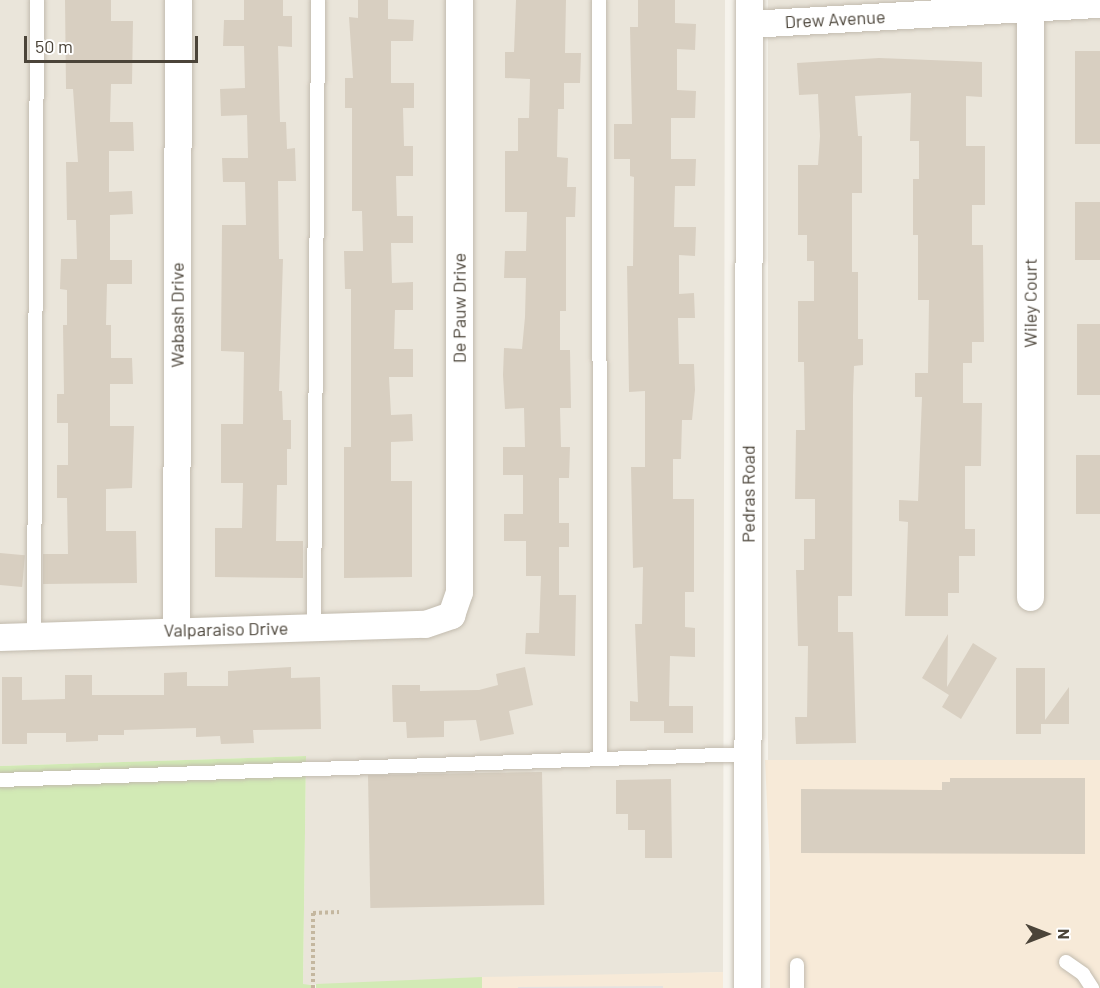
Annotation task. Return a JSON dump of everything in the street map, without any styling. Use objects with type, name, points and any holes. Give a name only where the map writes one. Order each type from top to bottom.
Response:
[{"type":"street","name":"Wabash Drive","points":[[176,630],[178,0]]},
{"type":"street","name":"De Pauw Drive","points":[[451,615],[459,592],[459,0]]},
{"type":"street","name":"Drew Avenue","points":[[749,12],[1030,8],[1100,4]]},
{"type":"street","name":"Wiley Court","points":[[1030,8],[1030,597]]},
{"type":"street","name":"Pedras Road","points":[[747,988],[749,12]]},
{"type":"street","name":"Valparaiso Drive","points":[[0,637],[425,624],[451,615]]},
{"type":"lane","points":[[34,635],[37,0]]},
{"type":"lane","points":[[314,627],[318,0]]},
{"type":"lane","points":[[599,0],[600,759]]},
{"type":"lane","points":[[0,780],[747,754]]},
{"type":"lane","points":[[1066,962],[1083,974],[1092,988]]},
{"type":"lane","points":[[797,965],[797,988]]},
{"type":"path","points":[[314,988],[313,913],[339,912]]},
{"type":"shaded area","points":[[0,0],[725,0],[723,972],[303,985],[306,756],[0,766]]},
{"type":"shaded area","points":[[768,0],[1100,0],[1100,760],[768,760]]},
{"type":"shaded area","points":[[765,760],[1100,760],[1100,988],[770,988],[770,868]]},
{"type":"shaded area","points":[[723,972],[723,988],[482,988],[482,977]]},
{"type":"shaded area","points":[[663,986],[663,988],[518,988],[518,987]]},
{"type":"green space","points":[[306,756],[303,984],[311,985],[311,988],[0,988],[0,766]]},
{"type":"green space","points":[[482,977],[482,988],[316,988],[316,984]]},
{"type":"building","points":[[65,0],[111,0],[111,21],[133,21],[132,84],[111,84],[110,122],[133,122],[134,151],[109,151],[109,192],[132,191],[133,214],[110,215],[110,260],[132,260],[132,284],[107,284],[106,325],[111,325],[111,358],[132,358],[133,384],[110,384],[110,426],[134,426],[132,488],[106,489],[106,531],[136,531],[137,583],[43,584],[43,554],[68,554],[67,498],[57,498],[57,465],[68,465],[68,423],[57,423],[57,394],[64,394],[63,325],[67,325],[67,290],[60,289],[61,259],[77,259],[76,220],[67,220],[66,162],[78,162],[73,89],[66,89]]},
{"type":"building","points":[[244,0],[283,0],[283,16],[292,16],[292,47],[278,46],[280,122],[286,122],[287,149],[295,148],[296,181],[278,181],[279,259],[283,259],[279,391],[282,391],[283,420],[291,420],[291,449],[287,449],[287,485],[277,485],[276,541],[303,541],[303,578],[215,577],[215,528],[242,528],[243,483],[221,483],[221,424],[243,424],[244,352],[221,351],[222,225],[246,225],[245,182],[223,182],[222,158],[248,158],[247,115],[221,116],[220,89],[245,88],[244,46],[223,46],[224,20],[244,20]]},
{"type":"building","points":[[358,0],[388,0],[388,19],[414,20],[413,41],[391,41],[391,83],[414,83],[414,108],[403,108],[404,146],[413,146],[413,176],[396,176],[397,216],[413,216],[413,243],[391,243],[392,283],[413,282],[413,310],[395,310],[394,349],[413,349],[413,377],[389,377],[391,415],[412,414],[413,441],[391,442],[391,481],[412,481],[412,577],[344,578],[344,447],[351,447],[351,289],[345,289],[344,251],[363,251],[362,211],[352,211],[352,108],[345,108],[345,78],[353,78],[349,17],[358,18]]},
{"type":"building","points":[[516,0],[566,0],[565,53],[581,53],[580,83],[564,83],[564,109],[558,109],[557,157],[568,158],[567,187],[576,187],[575,217],[566,217],[566,311],[560,311],[560,350],[570,350],[571,408],[560,408],[561,447],[570,447],[569,478],[559,478],[559,523],[569,523],[569,547],[559,547],[559,595],[576,595],[575,656],[525,654],[526,633],[539,633],[541,576],[526,576],[526,541],[504,541],[504,514],[523,514],[523,475],[503,475],[503,447],[525,447],[524,408],[505,409],[503,375],[504,348],[522,349],[525,317],[526,278],[504,278],[505,251],[526,251],[527,212],[505,212],[505,151],[518,151],[518,118],[529,118],[530,79],[505,78],[505,52],[514,52]]},
{"type":"building","points":[[638,0],[675,0],[675,23],[696,24],[695,50],[677,49],[677,90],[696,91],[695,118],[671,118],[671,159],[696,159],[695,186],[675,186],[674,227],[696,227],[695,256],[679,255],[679,294],[694,293],[695,318],[678,318],[679,364],[694,364],[695,390],[692,420],[682,420],[681,459],[673,459],[673,499],[694,499],[694,592],[685,592],[685,627],[695,628],[695,657],[670,656],[669,706],[693,706],[693,733],[664,733],[664,721],[630,721],[630,701],[638,702],[635,624],[642,624],[643,567],[633,568],[631,467],[645,467],[645,391],[629,392],[627,266],[633,266],[634,177],[630,176],[630,159],[614,159],[614,124],[632,124],[630,27],[638,27]]},
{"type":"building","points":[[1075,51],[1100,51],[1100,144],[1075,144]]},
{"type":"building","points":[[879,58],[982,62],[982,97],[966,96],[966,146],[985,146],[985,205],[972,205],[972,245],[983,245],[984,342],[972,342],[972,363],[963,363],[963,403],[982,403],[981,466],[965,466],[965,529],[975,529],[975,556],[959,556],[959,593],[948,593],[948,616],[905,616],[908,522],[899,521],[899,500],[918,501],[922,397],[915,397],[915,373],[928,373],[929,300],[918,300],[918,235],[913,235],[913,179],[919,179],[919,141],[910,141],[911,93],[855,96],[858,136],[862,136],[862,193],[852,193],[852,272],[858,272],[858,339],[863,339],[863,365],[854,366],[852,596],[838,596],[838,632],[853,632],[856,743],[796,744],[795,717],[807,717],[808,646],[798,646],[796,570],[804,570],[804,539],[815,539],[815,499],[795,499],[796,430],[805,430],[804,362],[798,362],[798,301],[814,301],[814,261],[807,261],[807,235],[798,235],[798,165],[818,165],[820,136],[818,94],[799,95],[797,63]]},
{"type":"building","points":[[1075,202],[1100,202],[1100,260],[1075,260]]},
{"type":"building","points":[[1077,324],[1100,324],[1100,395],[1077,395]]},
{"type":"building","points":[[1076,455],[1100,455],[1100,514],[1076,514]]},
{"type":"building","points":[[0,553],[25,555],[22,587],[0,585]]},
{"type":"building","points":[[948,634],[947,687],[973,643],[997,658],[961,719],[942,707],[949,695],[922,678]]},
{"type":"building","points":[[291,667],[291,678],[320,677],[321,729],[253,730],[254,743],[221,744],[220,736],[196,737],[196,728],[124,730],[124,735],[98,735],[98,741],[66,742],[66,733],[27,733],[27,744],[2,744],[2,677],[22,677],[22,700],[65,699],[65,675],[92,675],[92,695],[164,695],[164,673],[187,672],[187,686],[228,686],[228,671]]},
{"type":"building","points":[[525,667],[533,705],[509,711],[514,734],[480,741],[476,720],[444,721],[444,737],[407,738],[406,722],[393,722],[392,685],[420,685],[420,691],[479,690],[498,685],[496,674]]},
{"type":"building","points":[[1016,668],[1045,668],[1045,720],[1069,687],[1069,724],[1041,724],[1041,734],[1016,734]]},
{"type":"building","points":[[542,772],[544,905],[370,908],[368,775]]},
{"type":"building","points":[[950,778],[1085,778],[1085,854],[801,853],[801,789],[942,790],[942,782],[950,782]]},
{"type":"building","points":[[671,779],[672,858],[645,858],[645,830],[628,830],[628,814],[616,814],[616,780]]}]
